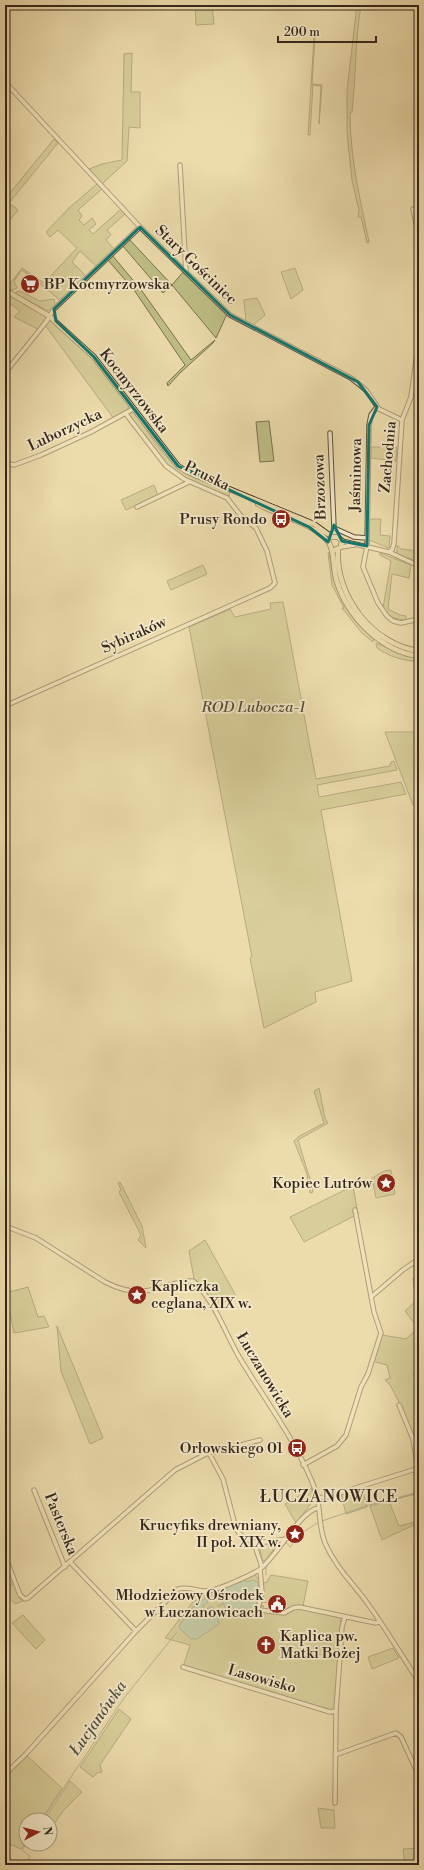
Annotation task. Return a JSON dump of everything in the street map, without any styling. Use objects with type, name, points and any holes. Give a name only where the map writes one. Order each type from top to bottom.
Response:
[{"type":"main road","name":"Kocmyrzowska","points":[[5,290],[50,316],[94,357],[178,466],[188,472],[234,491],[278,514],[309,527],[320,533],[332,549]]},
{"type":"main road","name":"Kocmyrzowska","points":[[248,498],[314,524],[332,537],[338,537],[340,546]]},
{"type":"main road","points":[[328,542],[332,537]]},
{"type":"main road","points":[[419,651],[390,642],[368,624],[342,585],[338,571],[340,546],[332,549],[334,570],[339,588],[365,628],[378,640],[390,647],[402,652],[419,656]]},
{"type":"street","name":"Stary Gościniec","points":[[5,82],[140,227],[230,315],[358,382],[377,406],[385,413],[402,420]]},
{"type":"street","points":[[180,165],[186,272]]},
{"type":"street","points":[[413,209],[419,238]]},
{"type":"street","points":[[5,373],[46,322],[54,309],[140,227]]},
{"type":"street","points":[[54,309],[56,321]]},
{"type":"street","name":"Zachodnia","points":[[389,552],[393,547],[402,420],[410,397],[419,339]]},
{"type":"street","name":"Jaśminowa","points":[[377,406],[371,415],[369,425],[367,546],[363,568],[384,613],[397,622],[409,622],[419,619]]},
{"type":"street","name":"Luborzycka","points":[[5,463],[13,465],[36,457],[126,414],[133,409]]},
{"type":"street","name":"Pruska","points":[[126,414],[166,466],[190,482],[220,494],[230,500],[241,516],[256,528],[261,535],[274,579],[272,586]]},
{"type":"street","name":"Brzozowa","points":[[330,433],[334,528],[354,537],[367,538]]},
{"type":"street","points":[[137,507],[190,482]]},
{"type":"street","points":[[230,500],[234,491]]},
{"type":"street","points":[[340,546],[367,546],[389,552],[419,566]]},
{"type":"street","name":"Sybiraków","points":[[5,706],[272,586]]},
{"type":"street","points":[[303,1465],[337,1446],[348,1432],[361,1387],[368,1374],[373,1353],[381,1333],[371,1297],[355,1210]]},
{"type":"street","name":"Łuczanowicka","points":[[5,1226],[36,1238],[105,1282],[123,1290],[146,1291],[178,1282],[193,1281],[205,1292],[224,1330],[283,1427],[303,1465],[317,1498],[324,1539],[332,1556],[344,1577],[360,1594],[419,1682]]},
{"type":"street","points":[[371,1297],[419,1259]]},
{"type":"street","points":[[317,1498],[327,1497],[419,1468],[413,1439],[399,1405]]},
{"type":"street","points":[[5,1556],[20,1595],[25,1599],[70,1563],[167,1477],[191,1461],[209,1453],[260,1440]]},
{"type":"street","points":[[209,1453],[223,1480],[236,1529],[249,1542],[254,1543],[286,1539]]},
{"type":"street","name":"Pasterska","points":[[34,1490],[65,1567]]},
{"type":"street","points":[[6,1773],[136,1631],[178,1589],[185,1587],[207,1591],[215,1590],[261,1568],[306,1514],[318,1508]]},
{"type":"street","points":[[254,1543],[261,1568],[262,1593],[258,1608],[266,1612],[284,1613],[293,1608],[299,1607],[376,1623],[379,1621]]},
{"type":"street","points":[[70,1563],[136,1631]]},
{"type":"street","points":[[335,1802],[336,1711],[344,1617]]},
{"type":"street","name":"Lasowisko","points":[[182,1667],[330,1712],[336,1711]]},
{"type":"street","points":[[336,1755],[396,1733],[401,1737],[418,1774]]},
{"type":"highlighted area","points":[[140,227],[230,315],[358,382],[377,407],[369,425],[367,546],[342,541],[334,525],[328,542],[309,527],[178,466],[94,357],[56,321],[54,309]]},
{"type":"green space","points":[[195,5],[212,5],[214,24],[196,25]]},
{"type":"green space","points":[[357,5],[361,5],[352,112],[350,113],[350,129],[356,178],[369,242],[367,243],[361,217],[358,217],[359,210],[352,181],[347,133],[347,90]]},
{"type":"green space","points":[[314,37],[312,84],[322,85],[319,124],[321,86],[313,85],[310,135],[308,135]]},
{"type":"green space","points":[[132,53],[131,92],[140,92],[140,128],[129,127],[127,161],[102,184],[89,169],[102,164],[122,160],[124,54]]},
{"type":"green space","points":[[54,139],[58,143],[9,203],[18,210],[5,226],[5,199]]},
{"type":"green space","points":[[97,184],[102,189],[78,210],[82,216],[79,220],[84,225],[92,218],[96,224],[89,230],[93,234],[121,209],[125,214],[107,230],[111,235],[106,240],[115,250],[97,267],[80,251],[72,262],[87,277],[61,301],[38,282],[37,279],[36,281],[22,270],[14,281],[17,288],[12,290],[7,288],[22,268],[44,283],[77,248],[58,230],[50,237],[46,232],[69,208]]},
{"type":"green space","points":[[129,239],[172,285],[163,293],[122,245]]},
{"type":"green space","points":[[112,255],[142,291],[191,360],[215,340],[168,386],[167,383],[185,365],[134,290],[107,259]]},
{"type":"green space","points":[[295,268],[303,290],[291,299],[281,272]]},
{"type":"green space","points":[[184,271],[227,314],[216,338],[172,285]]},
{"type":"green space","points":[[20,291],[40,301],[54,299],[55,306],[48,311],[16,294],[16,292]]},
{"type":"green space","points":[[5,293],[47,316],[46,320],[38,329],[14,317],[20,311],[5,300]]},
{"type":"green space","points":[[257,298],[265,315],[252,326],[246,322],[244,300]]},
{"type":"green space","points":[[50,320],[94,360],[129,406],[125,412],[114,419],[45,325]]},
{"type":"green space","points":[[132,411],[170,461],[185,473],[230,492],[229,496],[185,479],[163,462],[130,417],[129,415]]},
{"type":"green space","points":[[269,421],[274,461],[260,462],[256,422]]},
{"type":"green space","points":[[371,447],[397,447],[396,461],[371,458]]},
{"type":"green space","points":[[154,485],[158,496],[126,510],[121,500]]},
{"type":"green space","points":[[369,519],[381,519],[380,535],[390,536],[389,548],[369,540]]},
{"type":"green space","points":[[397,545],[401,549],[419,551],[419,562],[397,554]]},
{"type":"green space","points":[[329,552],[334,578],[342,600],[356,620],[374,639],[373,642],[362,633],[342,608],[344,608],[332,585]]},
{"type":"green space","points":[[380,553],[411,565],[409,578],[392,574],[388,609],[400,615],[406,616],[406,621],[391,617],[383,608],[391,561],[380,555]]},
{"type":"green space","points":[[203,565],[207,574],[171,590],[167,581]]},
{"type":"green space","name":"ROD Lubocza-1","points":[[283,602],[316,779],[390,766],[391,762],[394,761],[397,770],[317,785],[319,797],[401,782],[406,794],[321,810],[352,981],[315,992],[316,1002],[264,1028],[250,958],[252,957],[189,627],[230,609],[235,617],[271,609],[270,603]]},
{"type":"green space","points":[[376,643],[404,655],[419,659],[419,662],[402,659],[387,654],[377,648]]},
{"type":"green space","points":[[385,732],[419,732],[419,804],[413,805]]},
{"type":"green space","points":[[319,1088],[325,1118],[328,1123],[298,1140],[312,1186],[313,1192],[310,1193],[307,1174],[294,1141],[298,1137],[324,1123],[314,1091]]},
{"type":"green space","points":[[391,1170],[395,1194],[376,1198],[372,1178],[384,1171]]},
{"type":"green space","points":[[120,1182],[142,1226],[146,1248],[138,1240],[141,1235],[119,1192],[121,1190],[118,1183]]},
{"type":"green space","points":[[353,1186],[358,1214],[304,1242],[290,1217]]},
{"type":"green space","points":[[205,1240],[236,1296],[215,1307],[203,1285],[194,1279],[189,1251]]},
{"type":"green space","points":[[419,1277],[419,1298],[414,1288],[413,1278]]},
{"type":"green space","points":[[28,1287],[38,1317],[44,1316],[49,1327],[14,1333],[6,1293]]},
{"type":"green space","points":[[419,1298],[419,1371],[413,1374],[419,1386],[419,1450],[415,1451],[412,1434],[406,1417],[390,1385],[385,1380],[390,1378],[387,1365],[372,1361],[382,1335],[406,1339],[418,1328],[405,1311]]},
{"type":"green space","points":[[57,1326],[103,1438],[90,1444],[61,1371]]},
{"type":"green space","points":[[362,1487],[367,1507],[346,1514],[341,1494]]},
{"type":"green space","points":[[312,1488],[313,1501],[296,1523],[285,1504]]},
{"type":"green space","points":[[419,1493],[389,1501],[399,1526],[419,1521],[419,1525],[418,1523],[382,1540],[370,1506]]},
{"type":"green space","points":[[279,1542],[265,1561],[262,1560],[259,1545]]},
{"type":"green space","points":[[254,1574],[258,1578],[261,1587],[257,1611],[281,1613],[295,1608],[301,1608],[341,1618],[334,1711],[183,1667],[190,1645],[165,1638],[192,1603],[207,1593]]},
{"type":"green space","points":[[271,1575],[308,1581],[303,1606],[291,1607],[282,1611],[286,1603],[271,1601],[267,1603],[262,1602],[261,1605],[264,1606],[260,1608],[262,1582],[266,1583]]},
{"type":"green space","points":[[12,1578],[23,1601],[15,1604],[5,1594],[5,1589],[12,1583]]},
{"type":"green space","points":[[23,1615],[45,1640],[36,1649],[12,1623]]},
{"type":"green space","points":[[393,1648],[399,1658],[372,1669],[368,1657]]},
{"type":"green space","points":[[119,1709],[131,1719],[100,1765],[102,1772],[97,1773],[93,1777],[80,1767]]},
{"type":"green space","points":[[26,1755],[62,1788],[46,1812],[18,1812],[18,1848],[5,1842],[5,1775],[7,1775]]},
{"type":"green space","points":[[70,1781],[82,1792],[63,1811],[58,1818],[58,1812],[49,1812]]},
{"type":"green space","points":[[318,1808],[334,1810],[335,1828],[321,1828]]},
{"type":"green space","points":[[419,1848],[419,1865],[405,1865],[403,1849]]},
{"type":"shaded area","points":[[245,1579],[246,1582],[253,1580],[259,1583],[259,1595],[252,1616],[239,1618],[232,1615],[226,1609],[217,1591]]},
{"type":"shaded area","points":[[205,1598],[208,1602],[203,1606],[205,1610],[211,1606],[217,1612],[219,1624],[197,1639],[191,1639],[180,1629],[179,1626],[192,1608]]},
{"type":"waterway","name":"Łucjanówka","points":[[322,1521],[369,1505],[419,1492]]},
{"type":"waterway","name":"Łucjanówka","points":[[284,1545],[286,1542],[290,1547],[302,1533],[317,1523]]},
{"type":"waterway","name":"Łucjanówka","points":[[266,1566],[266,1575]]},
{"type":"waterway","points":[[5,1591],[13,1584]]},
{"type":"waterway","name":"Łucjanówka","points":[[218,1606],[223,1604]]},
{"type":"waterway","name":"Łucjanówka","points":[[47,1812],[124,1698],[177,1632]]},
{"type":"waterway","name":"Łucjanówka","points":[[25,1852],[30,1856],[26,1865]]},
{"type":"place","name":"BP Kocmyrzowska","points":[[30,284]]},
{"type":"place","name":"Prusy Rondo","points":[[281,519]]},
{"type":"place","name":"Kopiec Lutrów","points":[[386,1183]]},
{"type":"place","name":"Kapliczka ceglana, XIX w.","points":[[137,1295]]},
{"type":"place","name":"Orłowskiego 01","points":[[297,1448]]},
{"type":"place","name":"Krucyfiks drewniany, II poł. XIX w.","points":[[295,1534]]},
{"type":"place","name":"Młodzieżowy Ośrodek w Łuczanowicach","points":[[277,1604]]},
{"type":"place","name":"Kaplica pw. Matki Bożej","points":[[266,1645]]},
{"type":"district","name":"ŁUCZANOWICE","points":[[329,1497]]}]
